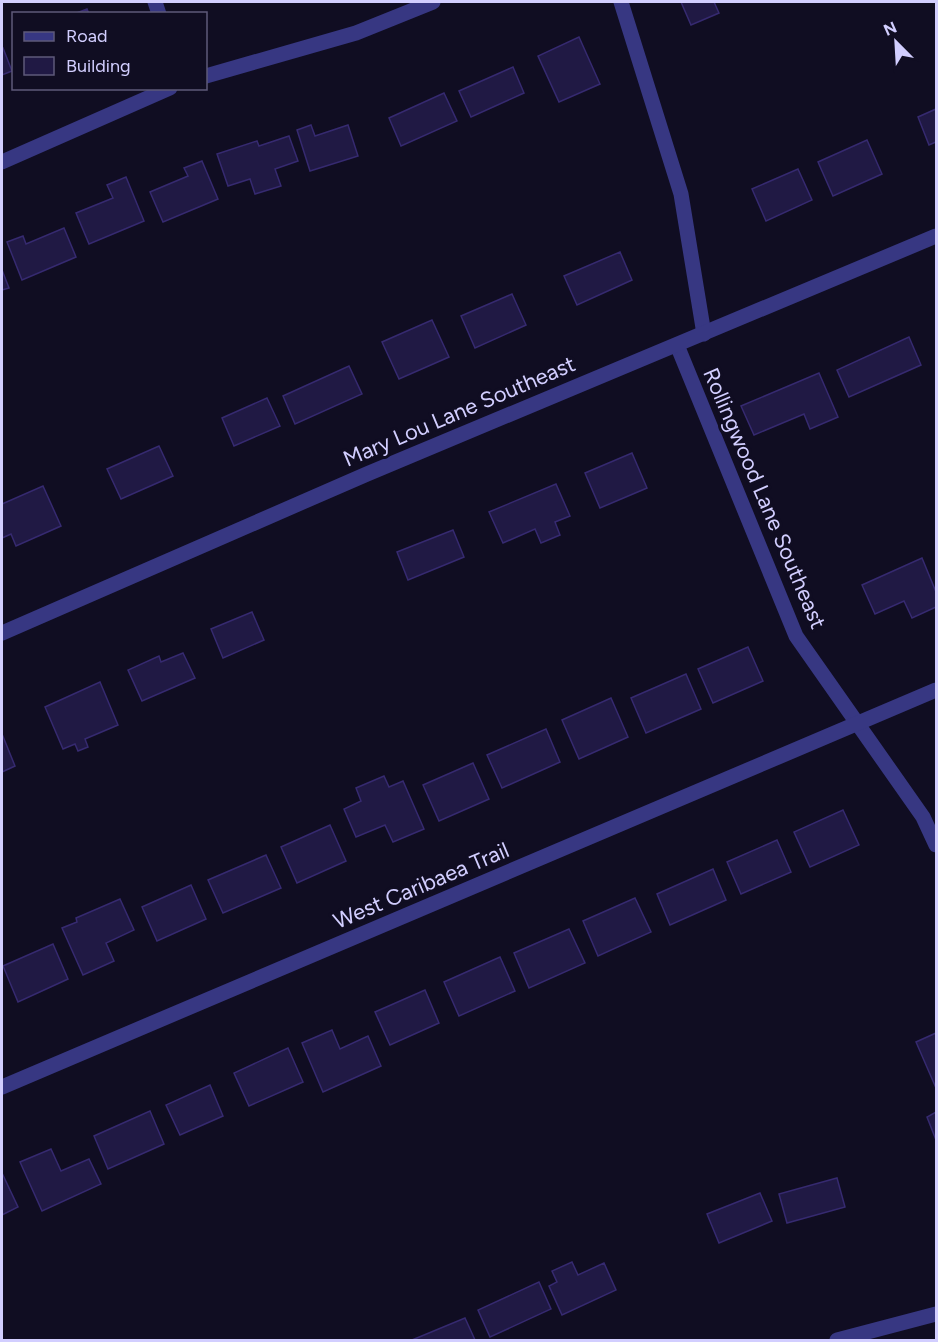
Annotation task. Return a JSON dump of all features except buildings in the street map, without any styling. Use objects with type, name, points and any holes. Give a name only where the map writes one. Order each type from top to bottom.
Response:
[{"type":"street","points":[[207,76],[356,33],[433,2]]},
{"type":"street","points":[[621,2],[681,194],[704,334]]},
{"type":"street","points":[[2,162],[165,90]]},
{"type":"street","name":"Mary Lou Lane Southeast","points":[[2,633],[367,474],[936,236]]},
{"type":"street","name":"Rollingwood Lane Southeast","points":[[677,345],[796,636],[923,817],[936,844]]},
{"type":"street","name":"West Caribaea Trail","points":[[2,1087],[936,690]]},
{"type":"street","points":[[837,1341],[936,1314]]}]
